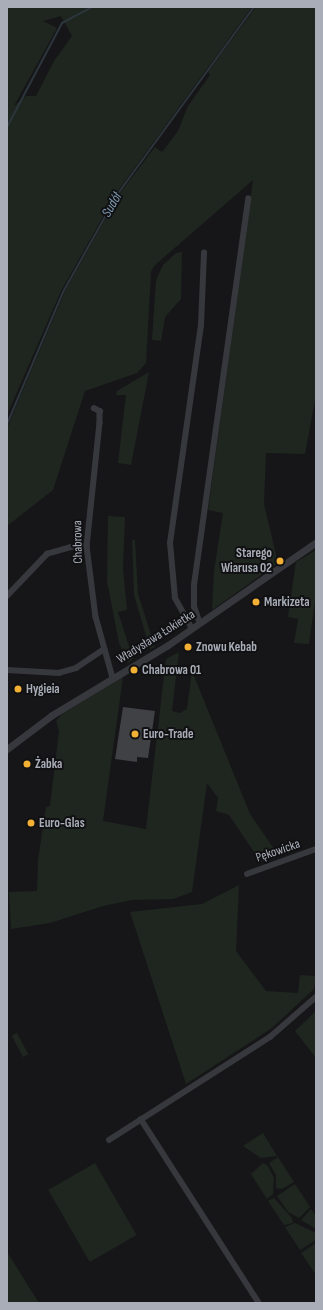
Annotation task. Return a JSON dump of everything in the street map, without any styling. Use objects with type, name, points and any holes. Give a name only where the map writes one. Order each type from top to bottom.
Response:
[{"type":"street","points":[[200,624],[194,606],[194,585],[248,199]]},
{"type":"street","points":[[192,629],[175,598],[170,543],[201,325],[204,253]]},
{"type":"street","name":"Chabrowa","points":[[94,408],[100,410],[100,423],[87,546],[96,617],[113,678]]},
{"type":"street","name":"Władysława Łokietka","points":[[7,749],[52,715],[200,624],[316,542]]},
{"type":"street","points":[[7,596],[47,554],[71,547],[87,546]]},
{"type":"street","points":[[7,670],[59,673],[76,668],[104,649]]},
{"type":"street","name":"Pękowicka","points":[[247,874],[316,849]]},
{"type":"street","points":[[109,1140],[270,1038],[316,997]]},
{"type":"street","points":[[141,1119],[259,1303]]},
{"type":"shaded area","points":[[7,7],[252,7],[117,192],[61,291],[7,415]],"holes":[[[61,16],[72,36],[54,61],[36,96],[26,96],[14,106],[57,28],[43,21]]]},
{"type":"shaded area","points":[[256,7],[316,7],[316,395],[305,454],[266,453],[264,504],[278,563],[212,610],[214,571],[223,513],[208,510],[253,180],[154,266],[151,272],[146,363],[137,373],[85,391],[53,490],[7,526],[7,428],[65,291],[120,193],[155,147],[162,152],[178,131],[188,106],[210,75],[208,72]]},
{"type":"shaded area","points":[[182,252],[181,299],[165,317],[161,341],[152,340],[156,280],[163,265],[176,253]]},
{"type":"shaded area","points":[[149,372],[131,465],[118,463],[126,395],[116,395],[117,391]]},
{"type":"shaded area","points":[[108,516],[125,517],[123,569],[127,610],[118,612],[133,659],[128,663],[119,643],[107,581]]},
{"type":"shaded area","points":[[132,540],[135,540],[138,594],[155,647],[150,649],[134,595]]},
{"type":"shaded area","points":[[316,550],[316,593],[309,644],[294,643],[298,619],[288,617],[296,562]]},
{"type":"shaded area","points":[[179,652],[172,711],[180,713],[187,709],[192,671],[250,814],[278,855],[261,862],[229,815],[216,811],[218,798],[207,783],[192,892],[173,899],[132,900],[103,906],[50,923],[11,929],[9,892],[37,891],[38,860],[46,807],[50,806],[59,731],[56,721],[62,714],[123,677],[103,821],[146,829],[166,659]]},
{"type":"shaded area","points":[[239,885],[236,951],[266,991],[298,993],[300,975],[316,976],[314,989],[272,1028],[186,1084],[130,912],[202,904]]},
{"type":"shaded area","points":[[316,1011],[316,1058],[295,1031]]},
{"type":"shaded area","points":[[17,1033],[28,1054],[23,1057],[12,1036]]},
{"type":"shaded area","points":[[263,1133],[277,1156],[261,1158],[243,1146]]},
{"type":"shaded area","points":[[278,1157],[294,1182],[282,1189],[276,1188],[276,1175],[269,1163]]},
{"type":"shaded area","points":[[95,1163],[136,1235],[90,1262],[48,1190]]},
{"type":"shaded area","points":[[263,1163],[268,1166],[274,1178],[273,1194],[267,1199],[251,1174]]},
{"type":"shaded area","points":[[295,1184],[310,1207],[299,1218],[288,1212],[277,1196]]},
{"type":"shaded area","points":[[274,1198],[292,1218],[293,1223],[284,1225],[268,1201]]},
{"type":"shaded area","points":[[311,1209],[316,1216],[316,1229],[301,1220]]},
{"type":"shaded area","points":[[295,1223],[316,1233],[316,1240],[300,1250],[285,1227]]},
{"type":"shaded area","points":[[316,1243],[316,1275],[301,1253]]},
{"type":"shaded area","points":[[7,1252],[39,1303],[7,1303]]},
{"type":"building","name":"Euro-Trade","points":[[123,707],[155,711],[148,758],[137,757],[137,762],[115,759]]},
{"type":"waterway","points":[[7,127],[62,23],[92,7]]},
{"type":"waterway","name":"Sudół","points":[[7,424],[63,292],[119,192],[254,7]]},
{"type":"place","name":"Starego Wiarusa 02","points":[[280,561]]},
{"type":"place","name":"Markizeta","points":[[256,602]]},
{"type":"place","name":"Znowu Kebab","points":[[188,647]]},
{"type":"place","name":"Chabrowa 01","points":[[134,670]]},
{"type":"place","name":"Hygieia","points":[[18,689]]},
{"type":"place","name":"Euro-Trade","points":[[135,734]]},
{"type":"place","name":"Żabka","points":[[27,764]]},
{"type":"place","name":"Euro-Glas","points":[[31,823]]}]
